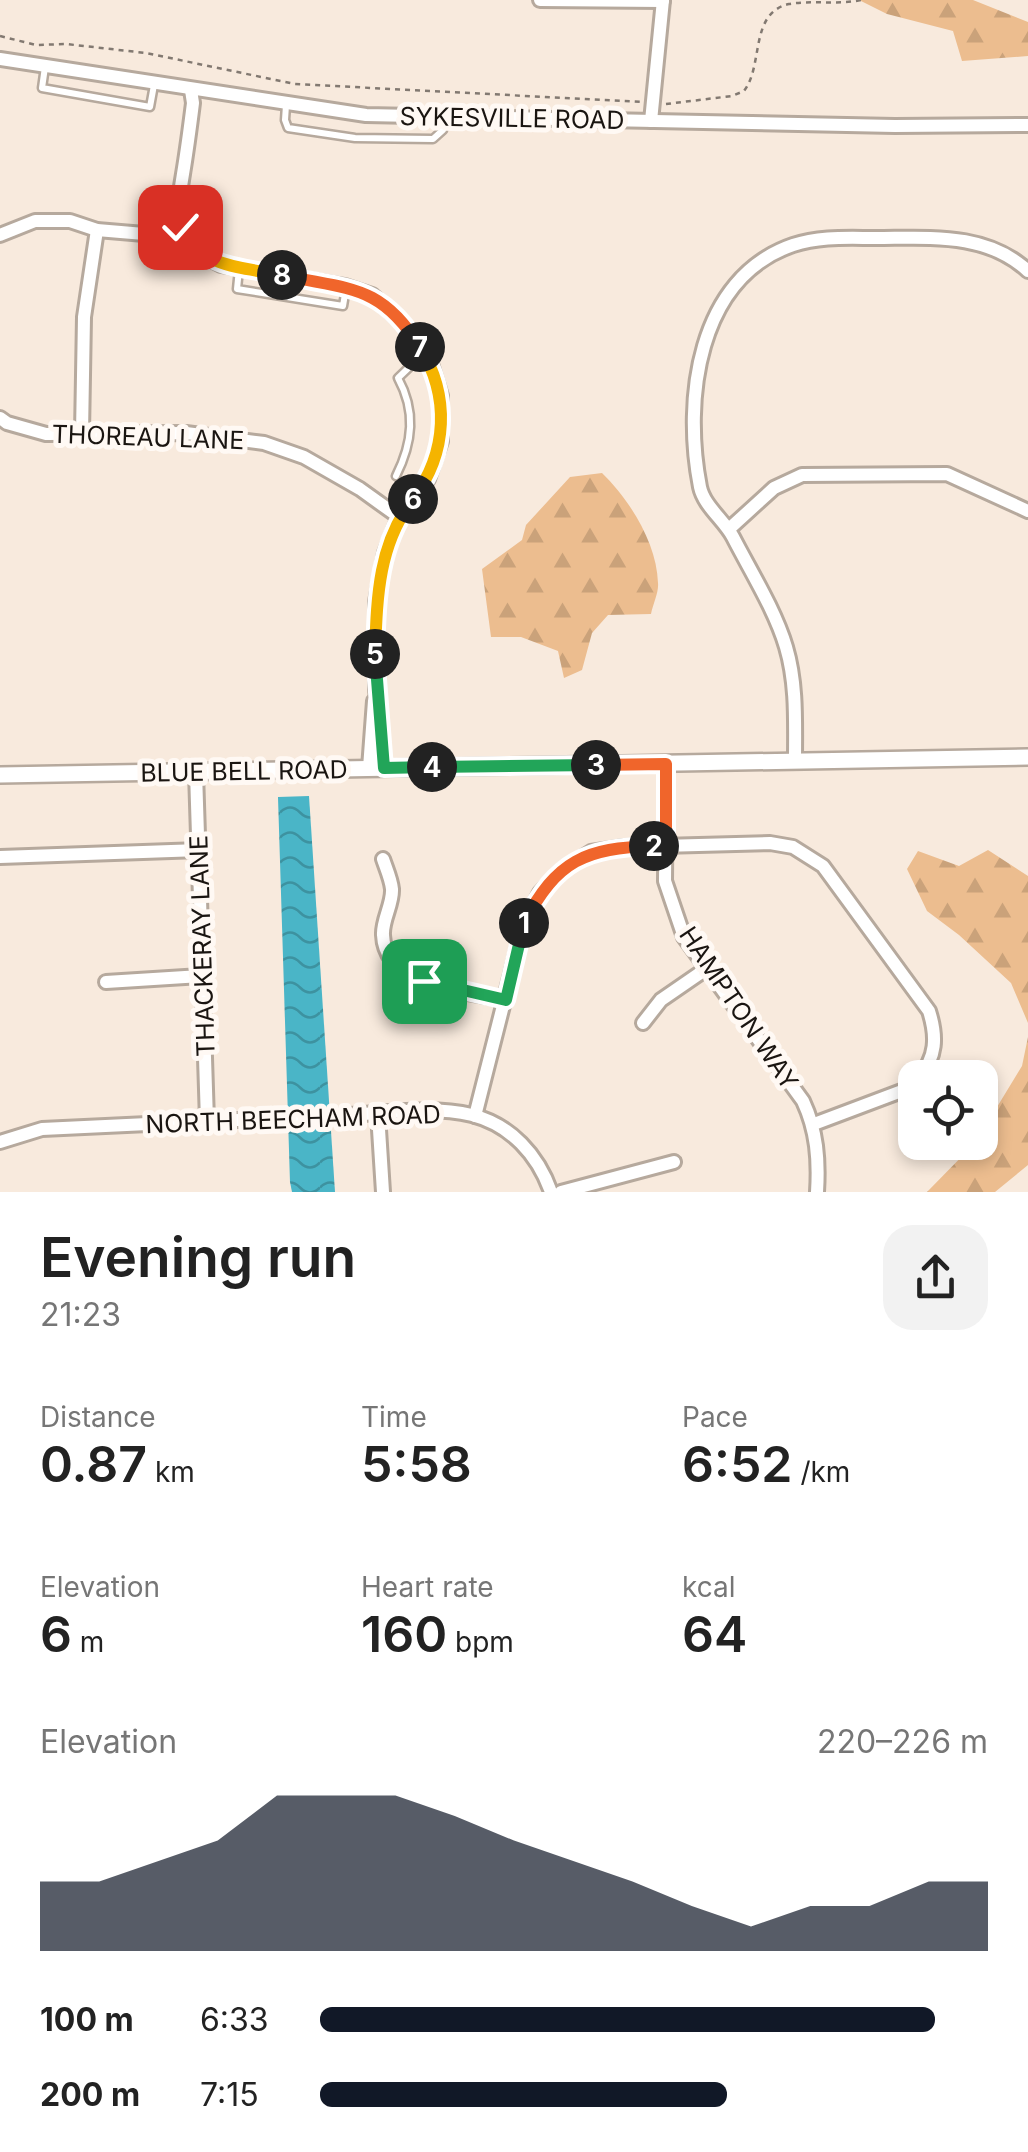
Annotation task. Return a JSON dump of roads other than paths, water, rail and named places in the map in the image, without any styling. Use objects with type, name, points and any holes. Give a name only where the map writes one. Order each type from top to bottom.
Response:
[{"type":"street","points":[[540,0],[663,1],[650,121]]},
{"type":"street","name":"SYKESVILLE ROAD","points":[[0,59],[286,106],[366,115],[1028,125]]},
{"type":"street","points":[[191,90],[193,103],[176,213],[186,239],[206,257],[239,269],[346,286],[372,295],[389,308],[424,353],[441,396],[441,441],[428,479],[399,517],[385,553],[376,602],[376,768]]},
{"type":"street","points":[[0,235],[35,222],[70,220],[98,230],[156,235],[180,227]]},
{"type":"street","points":[[82,432],[84,318],[98,230]]},
{"type":"street","points":[[795,761],[793,681],[786,645],[728,529],[700,491],[695,405],[698,360],[718,306],[757,262],[793,245],[825,238],[947,238],[992,247],[1028,271]]},
{"type":"street","name":"THOREAU LANE","points":[[0,418],[7,424],[46,434],[217,435],[264,443],[304,457],[399,517]]},
{"type":"street","points":[[728,529],[774,488],[802,475],[947,474],[1028,511]]},
{"type":"street","name":"BLUE BELL ROAD","points":[[0,774],[1028,757]]},
{"type":"street","name":"HAMPTON WAY","points":[[666,764],[665,880],[684,937],[803,1101],[814,1124],[817,1192]]},
{"type":"street","name":"THACKERAY LANE","points":[[196,772],[200,976],[208,1120]]},
{"type":"street","points":[[475,1116],[524,922],[540,893],[561,871],[592,852],[666,845],[770,843],[794,847],[823,866],[929,1011],[936,1032],[931,1060]]},
{"type":"street","points":[[0,857],[172,854],[200,850]]},
{"type":"street","points":[[383,858],[392,890],[382,934],[400,971],[424,981],[506,1000]]},
{"type":"street","points":[[643,1023],[661,1000],[706,969]]},
{"type":"street","points":[[106,982],[200,976]]},
{"type":"street","points":[[814,1124],[898,1092]]},
{"type":"street","name":"NORTH BEECHAM ROAD","points":[[0,1142],[42,1129],[417,1112],[475,1116],[497,1125],[528,1149],[552,1192]]},
{"type":"street","points":[[378,1114],[383,1192]]},
{"type":"street","points":[[561,1192],[674,1162]]},
{"type":"lane","points":[[46,66],[42,88],[150,106],[154,84]]},
{"type":"lane","points":[[286,106],[284,120],[288,128],[356,138],[433,139],[443,130],[445,116]]},
{"type":"lane","points":[[239,269],[236,288],[343,306],[346,286]]},
{"type":"lane","points":[[396,476],[411,431],[410,406],[398,378],[424,353]]},
{"type":"water","points":[[309,796],[335,1192],[292,1192],[290,1182],[278,797]]}]
